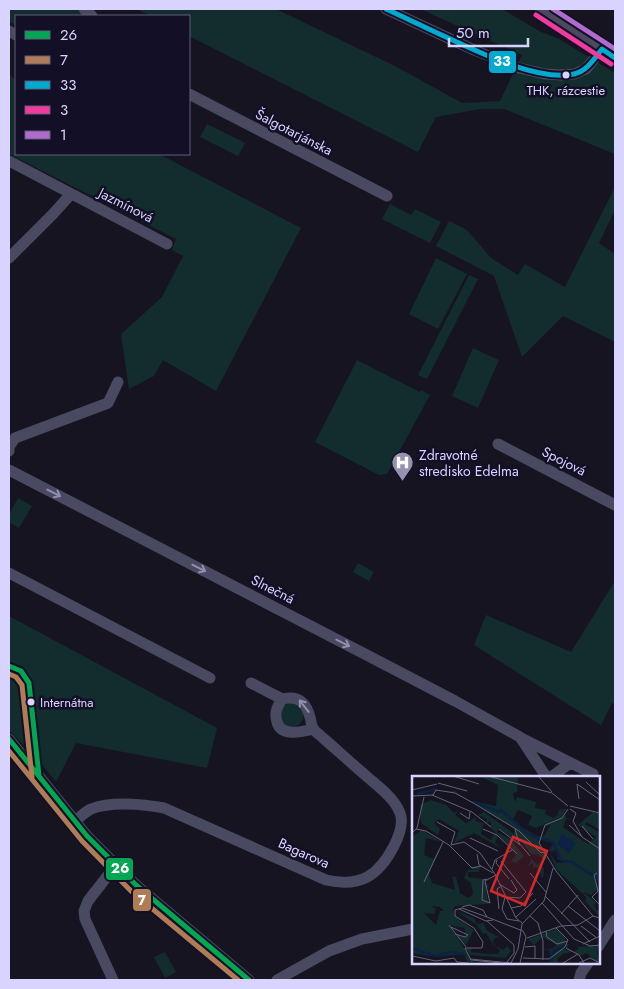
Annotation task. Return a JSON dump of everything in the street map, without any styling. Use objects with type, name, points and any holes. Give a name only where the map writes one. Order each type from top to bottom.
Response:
[{"type":"street","points":[[386,9],[474,50],[519,68],[545,74],[574,74],[586,69],[602,49]]},
{"type":"street","points":[[540,9],[615,58]]},
{"type":"street","name":"Šalgotarjánska","points":[[190,95],[387,196]]},
{"type":"street","name":"Jazmínová","points":[[9,161],[167,244]]},
{"type":"street","points":[[9,258],[71,194]]},
{"type":"street","points":[[9,451],[12,439],[108,402],[118,382]]},
{"type":"street","name":"Spojová","points":[[498,444],[615,505]]},
{"type":"street","name":"Slnečná","points":[[9,467],[520,737],[594,774]]},
{"type":"street","points":[[9,573],[210,678]]},
{"type":"street","name":"Bagarova","points":[[75,821],[90,810],[103,806],[137,805],[164,808],[326,880],[352,882],[370,875],[380,868],[399,837],[401,814],[396,804],[313,729],[308,711],[303,703],[289,697],[282,699],[251,683]]},
{"type":"street","points":[[282,699],[275,711],[278,726],[283,730],[291,732],[313,729]]},
{"type":"street","name":"Slnečná","points":[[520,737],[547,776]]},
{"type":"street","points":[[9,740],[87,836],[153,900],[248,980]]},
{"type":"street","name":"Slnečná","points":[[551,776],[570,763]]},
{"type":"street","points":[[113,980],[85,919],[84,911],[88,901],[116,865]]},
{"type":"street","points":[[599,946],[615,920]]},
{"type":"street","points":[[277,980],[329,951],[362,940],[412,929]]},
{"type":"street","points":[[579,980],[587,964]]},
{"type":"green space","points":[[9,9],[91,9],[98,15],[15,15],[15,25],[9,22]]},
{"type":"green space","points":[[136,9],[276,9],[397,67],[462,103],[500,101],[522,55],[420,9],[502,9],[539,31],[559,39],[615,73],[615,154],[504,109],[480,109],[436,117],[418,152],[190,37],[190,15],[149,15]]},
{"type":"green space","points":[[9,75],[15,78],[15,155],[161,155],[301,228],[216,391],[163,360],[154,376],[129,389],[121,334],[162,297],[183,256],[172,250],[176,239],[9,154]]},
{"type":"green space","points":[[207,124],[245,143],[238,156],[200,137]]},
{"type":"green space","points":[[615,187],[615,210],[599,243],[615,254],[615,342],[563,316],[522,357],[494,276],[436,246],[449,221],[467,230],[491,258],[518,275],[525,264],[565,287]]},
{"type":"green space","points":[[390,204],[411,215],[415,209],[441,222],[430,243],[382,219]]},
{"type":"green space","points":[[436,258],[467,274],[438,329],[409,314]]},
{"type":"green space","points":[[469,275],[478,279],[427,379],[418,375]]},
{"type":"green space","points":[[473,348],[499,360],[478,408],[452,396]]},
{"type":"green space","points":[[357,360],[420,392],[421,390],[430,395],[387,474],[379,475],[315,442]]},
{"type":"green space","points":[[18,498],[32,506],[19,528],[9,522],[9,514]]},
{"type":"green space","points":[[358,563],[374,572],[369,581],[353,572]]},
{"type":"green space","points":[[615,581],[615,704],[612,703],[601,725],[474,645],[486,615],[571,652]]},
{"type":"green space","points":[[9,616],[217,728],[207,768],[76,743],[56,782],[9,730]]},
{"type":"green space","points":[[289,703],[299,706],[303,713],[302,720],[295,727],[284,726],[279,713],[283,706]]},
{"type":"green space","points":[[165,952],[176,972],[165,978],[154,957]]},
{"type":"transit line","name":"33","points":[[386,9],[491,57],[544,74],[560,75],[579,72],[590,64],[602,49],[615,58]]},
{"type":"transit line","name":"1","points":[[553,9],[615,49]]},
{"type":"transit line","name":"3","points":[[536,15],[611,64]]},
{"type":"transit line","name":"26","points":[[9,666],[21,671],[29,683],[39,776]]},
{"type":"transit line","name":"7","points":[[9,674],[16,677],[22,685],[32,777]]},
{"type":"transit line","name":"26","points":[[9,739],[87,836],[136,885],[249,980]]},
{"type":"transit line","name":"7","points":[[9,751],[82,841],[131,891],[238,980]]},
{"type":"place","name":"THK, rázcestie","points":[[566,75]]},
{"type":"place","name":"Zdravotné stredisko Edelma","points":[[403,482]]},
{"type":"place","name":"Internátna","points":[[31,702]]}]
